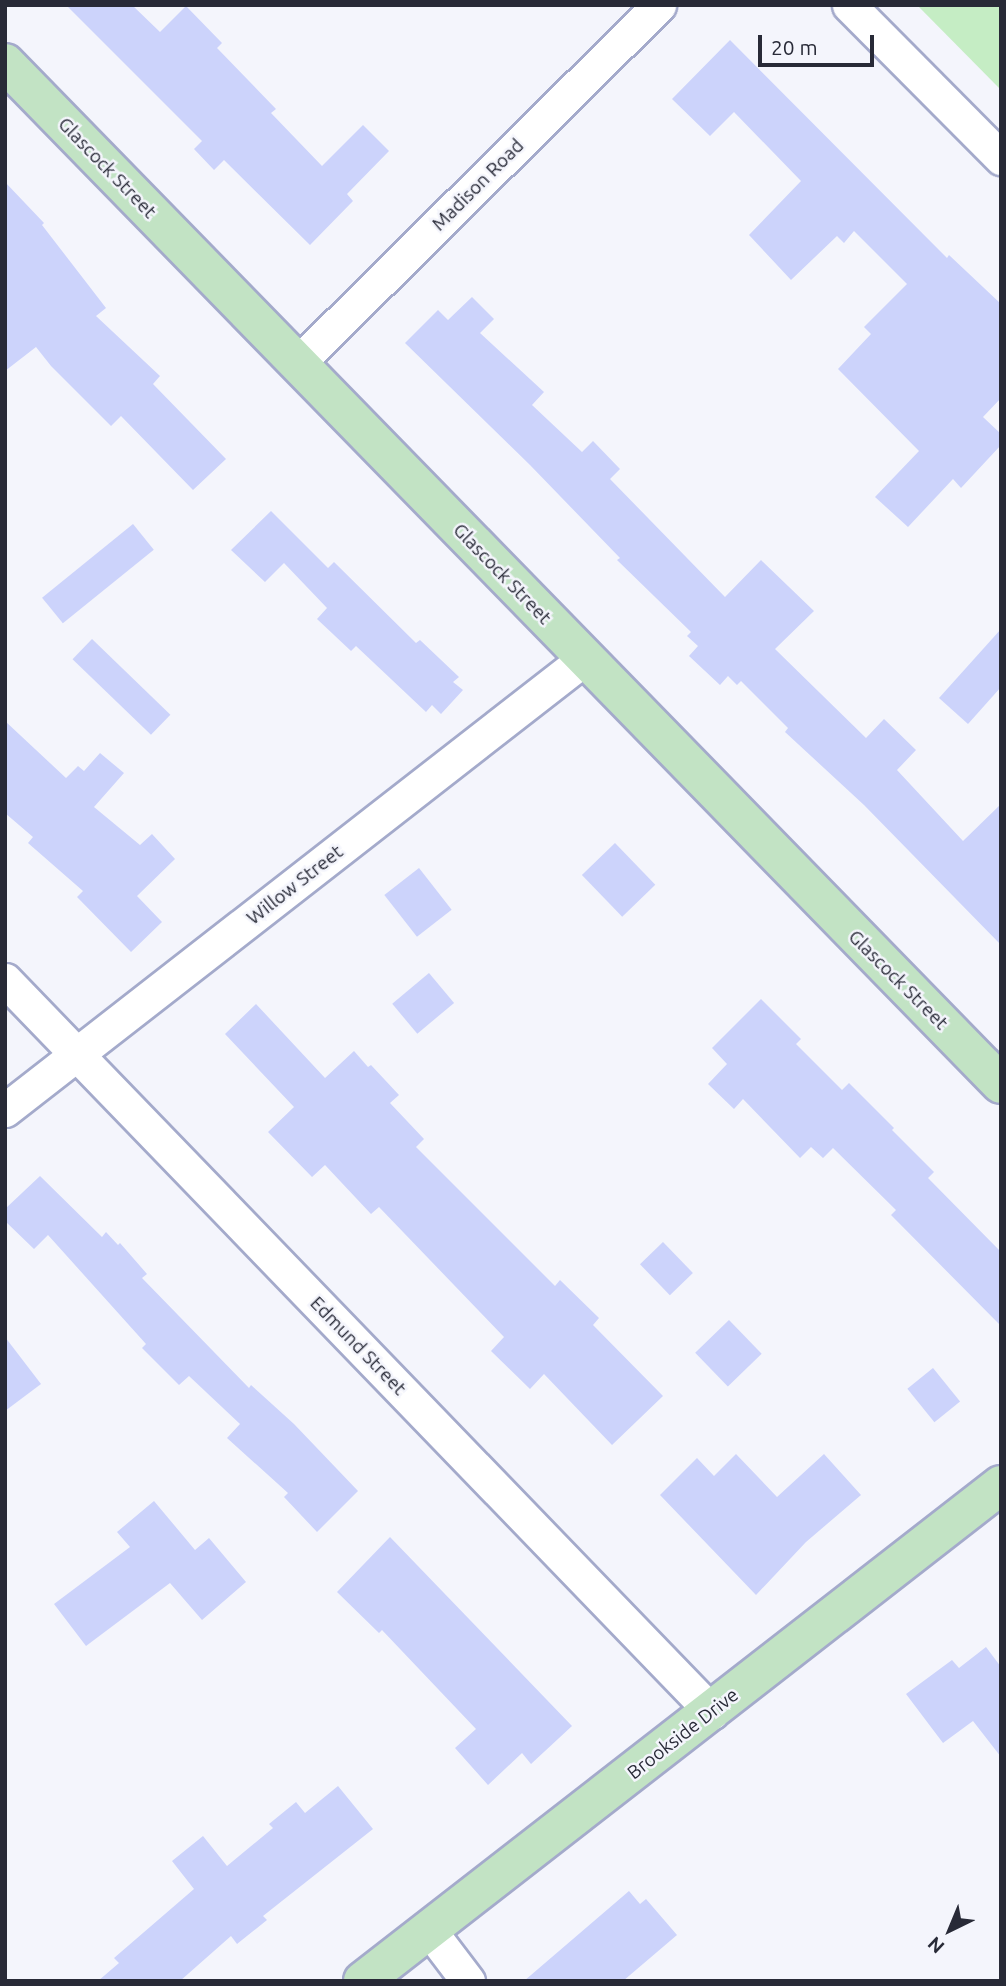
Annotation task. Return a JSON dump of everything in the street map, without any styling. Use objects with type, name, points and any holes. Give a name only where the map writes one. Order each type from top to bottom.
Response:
[{"type":"street","name":"Madison Road","points":[[297,364],[659,5]]},
{"type":"street","points":[[849,5],[1001,158]]},
{"type":"street","name":"Glascock Street","points":[[5,63],[1001,1084]]},
{"type":"street","name":"Willow Street","points":[[5,1110],[584,659]]},
{"type":"street","name":"Edmund Street","points":[[5,980],[712,1712]]},
{"type":"street","name":"Brookside Drive","points":[[363,1981],[1001,1485]]},
{"type":"street","points":[[430,1931],[467,1981]]},
{"type":"green space","points":[[917,5],[1001,5],[1001,90]]},
{"type":"building","points":[[66,5],[132,5],[160,32],[186,6],[222,43],[217,48],[276,109],[271,113],[322,166],[363,125],[389,151],[347,194],[353,201],[310,245],[224,160],[214,170],[194,149],[202,141]]},
{"type":"building","points":[[730,40],[947,258],[949,255],[1001,304],[1001,398],[983,417],[1001,434],[1001,445],[961,488],[953,479],[908,527],[875,497],[919,451],[838,369],[871,334],[864,327],[907,284],[854,231],[844,243],[837,236],[791,280],[749,235],[801,181],[734,112],[710,136],[672,99]]},
{"type":"building","points":[[5,182],[44,223],[42,225],[106,308],[96,316],[160,376],[153,384],[226,459],[193,490],[121,416],[111,426],[51,366],[36,347],[5,371]]},
{"type":"building","points":[[472,297],[494,319],[480,333],[544,392],[532,405],[582,452],[593,441],[620,469],[610,479],[725,597],[761,560],[814,611],[775,649],[866,738],[884,719],[916,750],[897,770],[963,841],[1001,804],[1001,945],[864,805],[785,732],[788,728],[741,681],[737,685],[728,676],[720,685],[689,656],[698,646],[687,636],[691,632],[617,560],[620,558],[530,465],[405,343],[438,310],[448,320]]},
{"type":"building","points":[[271,511],[328,568],[334,562],[416,643],[420,640],[459,677],[453,682],[463,690],[441,714],[432,705],[426,712],[356,646],[351,651],[317,619],[327,608],[284,563],[265,582],[231,550]]},
{"type":"building","points":[[133,524],[154,550],[63,623],[42,598]]},
{"type":"building","points":[[1001,629],[1001,687],[968,724],[939,698]]},
{"type":"building","points":[[92,639],[170,715],[151,735],[73,659]]},
{"type":"building","points":[[5,721],[66,778],[78,766],[84,771],[100,753],[124,773],[94,807],[140,845],[152,834],[175,859],[137,896],[162,922],[131,952],[77,897],[83,891],[28,843],[33,837],[5,813]]},
{"type":"building","points":[[615,843],[655,885],[622,917],[582,875]]},
{"type":"building","points":[[419,868],[452,910],[417,937],[384,895]]},
{"type":"building","points":[[429,973],[454,1003],[417,1034],[392,1004]]},
{"type":"building","points":[[761,999],[801,1039],[796,1044],[842,1090],[849,1083],[894,1128],[892,1130],[934,1172],[928,1178],[1001,1252],[1001,1326],[891,1215],[896,1210],[833,1148],[823,1158],[811,1147],[800,1158],[743,1099],[734,1109],[708,1084],[727,1064],[712,1048]]},
{"type":"building","points":[[256,1004],[325,1078],[354,1051],[368,1067],[371,1065],[399,1095],[390,1103],[424,1139],[416,1147],[555,1286],[560,1280],[599,1318],[593,1325],[663,1396],[612,1445],[544,1374],[530,1389],[491,1351],[504,1337],[379,1207],[371,1214],[325,1165],[312,1177],[268,1132],[294,1107],[225,1034]]},
{"type":"building","points":[[40,1176],[102,1237],[106,1232],[118,1245],[120,1243],[147,1274],[142,1278],[249,1388],[251,1385],[294,1424],[358,1491],[317,1532],[284,1497],[288,1493],[227,1438],[240,1424],[189,1376],[179,1385],[142,1348],[146,1344],[48,1235],[34,1249],[5,1221],[5,1209]]},
{"type":"building","points":[[663,1242],[693,1273],[670,1295],[640,1264]]},
{"type":"building","points":[[729,1320],[762,1354],[728,1386],[695,1353]]},
{"type":"building","points":[[5,1337],[41,1384],[5,1411]]},
{"type":"building","points":[[933,1368],[960,1401],[934,1422],[907,1389]]},
{"type":"building","points":[[736,1454],[777,1497],[824,1454],[861,1495],[806,1542],[756,1595],[660,1495],[697,1458],[714,1476]]},
{"type":"building","points":[[154,1501],[195,1550],[209,1538],[246,1582],[202,1620],[170,1583],[86,1646],[54,1604],[130,1547],[117,1532]]},
{"type":"building","points":[[390,1537],[572,1726],[531,1764],[522,1753],[488,1785],[455,1748],[476,1729],[382,1630],[379,1633],[337,1592]]},
{"type":"building","points":[[986,1647],[1001,1667],[1001,1757],[973,1721],[943,1743],[906,1694],[952,1660],[959,1668]]},
{"type":"building","points":[[338,1786],[373,1829],[263,1916],[267,1920],[237,1944],[231,1936],[180,1981],[98,1981],[119,1963],[114,1958],[194,1889],[172,1861],[203,1836],[227,1866],[273,1828],[269,1824],[296,1802],[305,1813]]},
{"type":"building","points":[[629,1891],[640,1904],[646,1899],[677,1935],[623,1981],[524,1981]]}]
